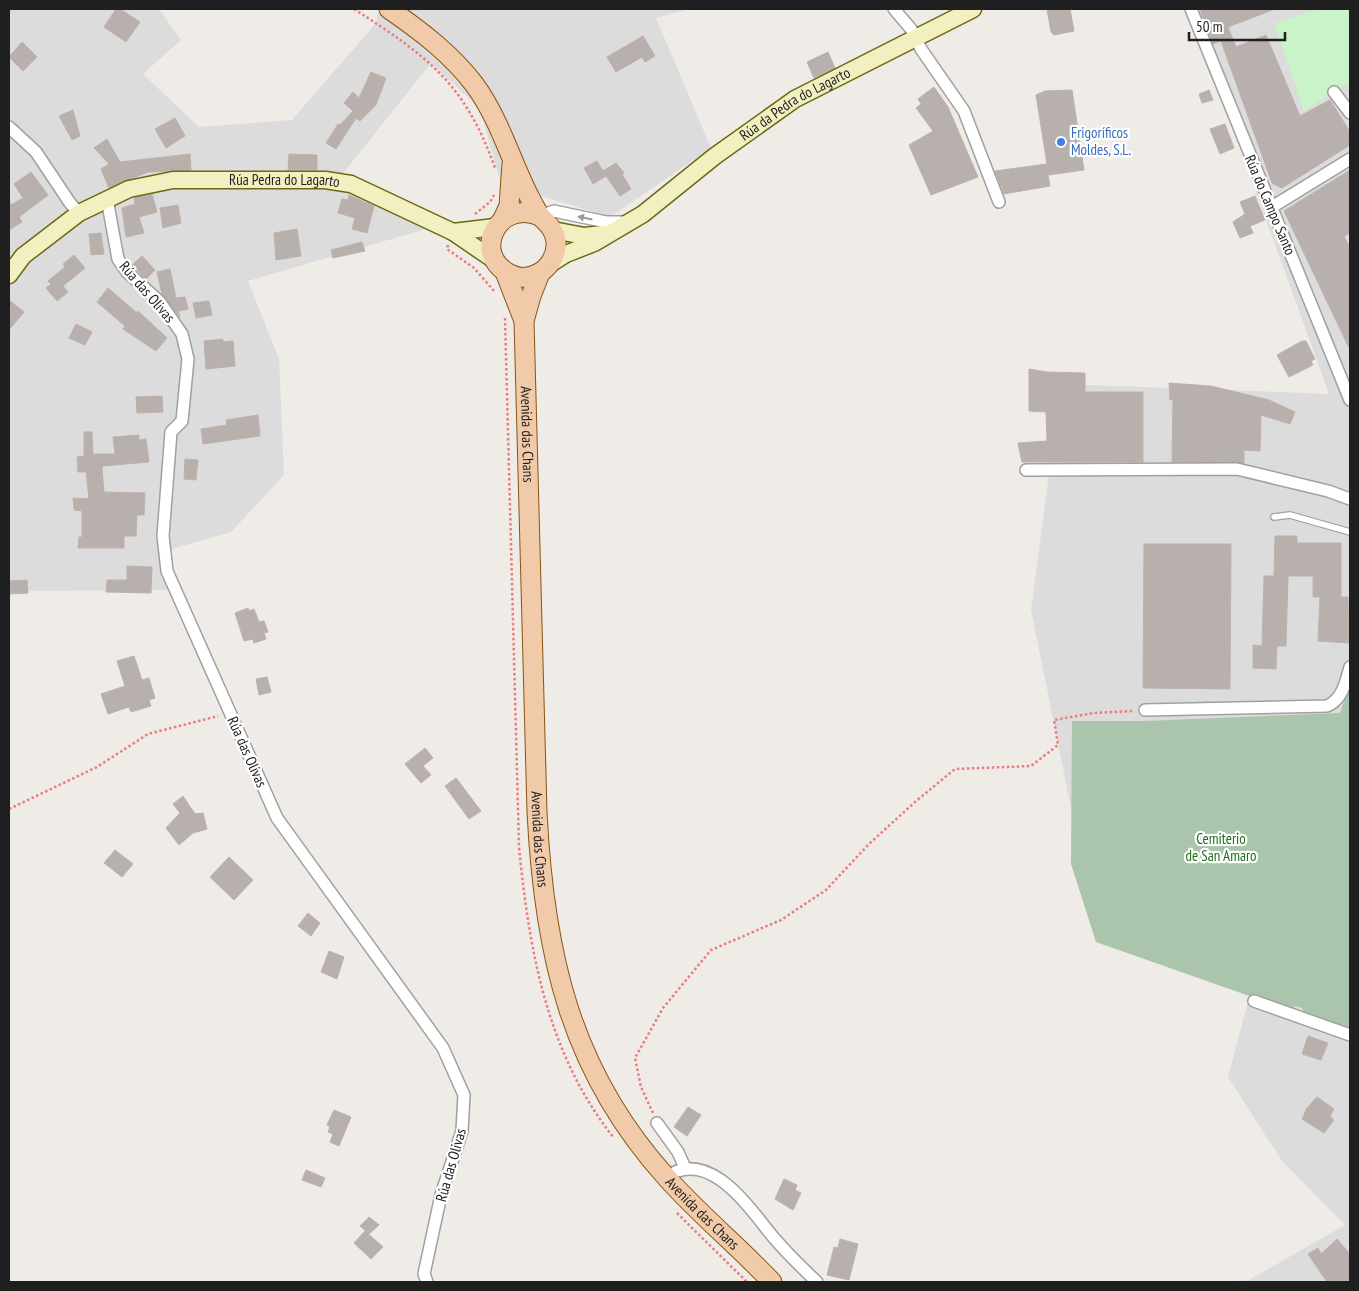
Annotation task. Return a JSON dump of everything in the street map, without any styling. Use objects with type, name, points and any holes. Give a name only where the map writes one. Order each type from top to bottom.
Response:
[{"type":"main road","name":"Avenida das Chans","points":[[390,9],[420,30],[444,51],[471,80],[489,107],[512,160],[556,240],[556,250],[531,296],[524,321],[537,812],[546,921],[562,990],[574,1030],[590,1064],[620,1118],[666,1177],[699,1212],[772,1282]]},
{"type":"main road","name":"Avenida das Chans","points":[[512,160],[512,187],[509,206],[491,238],[491,249],[524,321]]},
{"type":"main road","points":[[499,223],[513,213],[524,212],[547,223]]},
{"type":"main road","points":[[500,266],[522,278],[545,268]]},
{"type":"street","points":[[894,9],[916,38],[964,112],[999,202]]},
{"type":"street","name":"Rúa da Pedra do Lagarto","points":[[545,268],[594,244],[631,222],[771,114],[815,89],[973,9]]},
{"type":"street","name":"Rúa do Campo Santo","points":[[1191,9],[1350,399]]},
{"type":"street","points":[[1334,92],[1350,113]]},
{"type":"street","points":[[9,127],[36,152],[70,203],[79,213]]},
{"type":"street","points":[[1272,206],[1350,159]]},
{"type":"street","name":"Rúa Pedra do Lagarto","points":[[9,274],[23,256],[79,213],[129,189],[174,180],[325,180],[351,184],[453,232],[500,266]]},
{"type":"street","name":"Rúa das Olivas","points":[[106,199],[118,259],[126,272],[160,302],[182,334],[188,359],[182,421],[171,432],[163,536],[167,570],[277,818],[443,1048],[464,1095],[462,1131],[441,1195],[424,1274],[427,1282]]},
{"type":"street","points":[[547,223],[554,211],[606,222],[631,222]]},
{"type":"street","points":[[453,232],[499,223]]},
{"type":"street","name":"Rúa da Pedra do Lagarto","points":[[547,223],[584,236],[610,234]]},
{"type":"street","points":[[1026,470],[1237,469],[1328,491],[1350,499]]},
{"type":"street","points":[[1145,710],[1327,706],[1333,704],[1344,689],[1350,667]]},
{"type":"street","points":[[1254,1001],[1350,1036]]},
{"type":"street","points":[[657,1123],[678,1152],[685,1168]]},
{"type":"street","points":[[666,1177],[685,1168],[696,1169],[723,1181],[817,1282]]},
{"type":"lane","points":[[1274,516],[1290,515],[1350,532]]},
{"type":"path","points":[[354,9],[400,38],[431,63],[447,80],[476,120],[496,170]]},
{"type":"path","points":[[470,217],[490,202],[496,191]]},
{"type":"path","points":[[657,1123],[641,1087],[635,1058],[663,1008],[711,950],[780,920],[826,890],[869,844],[955,769],[1031,766],[1058,744],[1054,720],[1094,713],[1145,710]]},
{"type":"path","points":[[9,809],[97,767],[148,734],[230,713]]},
{"type":"shaded area","points":[[9,9],[159,9],[181,40],[143,74],[199,127],[292,120],[376,23],[379,9],[689,9],[656,18],[711,148],[610,217],[501,184],[480,109],[431,63],[337,181],[436,226],[248,281],[279,359],[284,475],[231,532],[165,551],[176,590],[9,591]]},
{"type":"shaded area","points":[[1190,9],[1350,9],[1350,1282],[1210,1282],[1249,1280],[1345,1225],[1282,1161],[1228,1077],[1250,994],[1093,916],[1031,610],[1061,384],[1329,394]]},
{"type":"green space","points":[[1320,9],[1350,9],[1350,82],[1304,111],[1274,23]]},
{"type":"green space","name":"Cemiterio de San Amaro","points":[[1350,683],[1350,1031],[1304,1014],[1302,1008],[1295,1006],[1289,1010],[1096,942],[1071,864],[1072,721],[1145,721],[1340,713]]},
{"type":"building","points":[[116,9],[120,9],[140,22],[126,42],[104,27]]},
{"type":"building","points":[[1047,9],[1070,9],[1074,31],[1054,35],[1051,32]]},
{"type":"building","points":[[1200,9],[1275,9],[1228,27],[1236,47],[1266,35],[1300,116],[1330,100],[1350,132],[1350,145],[1282,188],[1272,183],[1221,41],[1213,44]]},
{"type":"building","points":[[643,36],[655,56],[645,62],[642,57],[616,72],[607,57]]},
{"type":"building","points":[[22,42],[37,57],[23,71],[9,57]]},
{"type":"building","points":[[828,52],[835,68],[814,78],[807,62]]},
{"type":"building","points":[[371,72],[386,78],[376,105],[360,121],[356,118],[336,149],[326,143],[338,124],[340,125],[353,111],[344,103],[353,92],[359,98]]},
{"type":"building","points":[[934,87],[948,107],[978,177],[931,195],[909,145],[933,131],[916,108],[921,104],[918,99]]},
{"type":"building","points":[[1072,90],[1084,170],[1048,175],[1050,186],[1004,194],[995,171],[1047,164],[1036,95],[1045,91]]},
{"type":"building","points":[[1209,90],[1213,100],[1202,103],[1199,94]]},
{"type":"building","points":[[73,110],[80,136],[72,140],[59,116]]},
{"type":"building","points":[[175,118],[185,136],[166,148],[155,129]]},
{"type":"building","points":[[1225,124],[1234,148],[1220,154],[1210,129]]},
{"type":"building","points":[[107,139],[120,162],[190,154],[191,170],[148,172],[109,188],[101,169],[109,164],[94,148]]},
{"type":"building","points":[[289,154],[317,155],[317,170],[288,170]]},
{"type":"building","points":[[597,161],[603,171],[616,163],[624,173],[622,174],[631,189],[620,196],[606,176],[593,184],[584,168]]},
{"type":"building","points":[[1350,170],[1350,233],[1344,236],[1350,248],[1350,350],[1284,211]]},
{"type":"building","points":[[31,172],[48,195],[19,217],[22,222],[9,230],[9,201],[11,205],[23,198],[14,184]]},
{"type":"building","points":[[152,194],[157,212],[139,217],[144,233],[126,237],[122,208],[135,204],[134,198]]},
{"type":"building","points":[[349,195],[374,206],[367,233],[352,229],[355,218],[338,213],[342,199],[348,200]]},
{"type":"building","points":[[1255,196],[1265,220],[1250,226],[1253,233],[1240,238],[1233,222],[1245,214],[1240,202]]},
{"type":"building","points":[[178,205],[181,223],[163,228],[160,208]]},
{"type":"building","points":[[297,229],[301,256],[276,260],[274,233]]},
{"type":"building","points":[[101,233],[104,254],[91,255],[89,234]]},
{"type":"building","points":[[362,242],[365,251],[333,258],[331,250]]},
{"type":"building","points":[[74,255],[85,268],[63,286],[68,292],[57,301],[46,288],[51,284],[48,281],[65,267],[63,264]]},
{"type":"building","points":[[142,256],[155,270],[146,279],[132,265]]},
{"type":"building","points":[[170,269],[176,298],[185,297],[188,309],[178,311],[180,317],[162,294],[157,272]]},
{"type":"building","points":[[108,288],[137,313],[138,311],[167,338],[156,351],[123,329],[125,326],[97,302]]},
{"type":"building","points":[[9,300],[24,312],[9,330]]},
{"type":"building","points":[[209,301],[212,315],[196,318],[193,303]]},
{"type":"building","points":[[76,324],[92,332],[85,345],[69,338]]},
{"type":"building","points":[[223,339],[223,342],[233,341],[235,366],[206,369],[204,341]]},
{"type":"building","points":[[1302,341],[1306,341],[1315,359],[1311,361],[1313,365],[1289,377],[1277,355]]},
{"type":"building","points":[[1029,369],[1047,372],[1085,373],[1085,392],[1143,392],[1143,462],[1022,462],[1018,443],[1047,441],[1046,412],[1029,411]]},
{"type":"building","points":[[1169,383],[1211,386],[1269,400],[1295,412],[1290,424],[1261,415],[1260,451],[1244,450],[1244,463],[1172,462],[1173,400],[1170,400]]},
{"type":"building","points":[[162,396],[163,412],[137,413],[136,397]]},
{"type":"building","points":[[258,415],[260,436],[203,444],[201,429],[227,425],[226,420]]},
{"type":"building","points":[[84,432],[92,432],[93,454],[115,454],[113,437],[139,435],[139,440],[146,439],[149,462],[103,466],[102,469],[104,492],[145,493],[144,515],[137,515],[136,536],[124,536],[124,548],[78,548],[79,537],[82,537],[82,511],[74,510],[73,498],[89,499],[86,472],[78,472],[77,457],[84,456]]},
{"type":"building","points":[[185,459],[198,460],[196,480],[184,479]]},
{"type":"building","points":[[1275,536],[1297,536],[1297,543],[1341,543],[1341,597],[1348,597],[1349,643],[1318,641],[1320,597],[1313,597],[1313,576],[1288,576],[1286,646],[1277,646],[1276,669],[1253,668],[1253,645],[1262,646],[1264,576],[1274,576]]},
{"type":"building","points":[[1144,544],[1231,544],[1230,689],[1143,688]]},
{"type":"building","points":[[127,566],[152,567],[151,593],[106,592],[107,580],[127,580]]},
{"type":"building","points":[[27,580],[28,593],[9,594],[9,581]]},
{"type":"building","points":[[248,608],[249,611],[254,609],[259,622],[264,621],[268,632],[264,633],[266,639],[254,643],[253,639],[244,641],[235,613]]},
{"type":"building","points":[[134,656],[142,680],[149,678],[155,698],[149,700],[151,706],[131,712],[129,707],[108,714],[101,694],[125,686],[117,661]]},
{"type":"building","points":[[267,677],[271,692],[259,695],[256,679]]},
{"type":"building","points":[[425,748],[433,758],[423,766],[431,775],[421,783],[405,764]]},
{"type":"building","points":[[456,778],[481,811],[469,819],[445,786]]},
{"type":"building","points":[[183,796],[195,814],[203,813],[207,829],[193,833],[179,845],[166,828],[180,813],[173,804]]},
{"type":"building","points":[[115,850],[133,864],[122,877],[104,863]]},
{"type":"building","points":[[229,857],[253,880],[234,900],[210,877]]},
{"type":"building","points":[[308,913],[320,923],[311,936],[298,926]]},
{"type":"building","points":[[329,951],[344,957],[337,979],[321,972]]},
{"type":"building","points":[[1308,1036],[1328,1043],[1321,1060],[1302,1054]]},
{"type":"building","points":[[1317,1097],[1334,1109],[1330,1116],[1334,1120],[1324,1133],[1302,1119],[1307,1108]]},
{"type":"building","points":[[688,1107],[701,1115],[687,1136],[674,1127]]},
{"type":"building","points":[[334,1110],[351,1117],[339,1146],[330,1142],[333,1134],[328,1132],[330,1127],[327,1125]]},
{"type":"building","points":[[306,1170],[325,1178],[321,1187],[302,1180]]},
{"type":"building","points":[[784,1179],[797,1185],[795,1190],[801,1193],[793,1210],[775,1199]]},
{"type":"building","points":[[369,1217],[379,1225],[369,1234],[360,1226]]},
{"type":"building","points":[[365,1231],[383,1247],[371,1259],[354,1243]]},
{"type":"building","points":[[840,1239],[858,1244],[849,1280],[827,1275],[834,1247],[838,1248]]},
{"type":"building","points":[[1337,1239],[1350,1254],[1350,1282],[1327,1282],[1308,1254],[1318,1248],[1321,1254]]},
{"type":"place","name":"Frigoríficos Moldes, S.L.","points":[[1061,142]]}]
